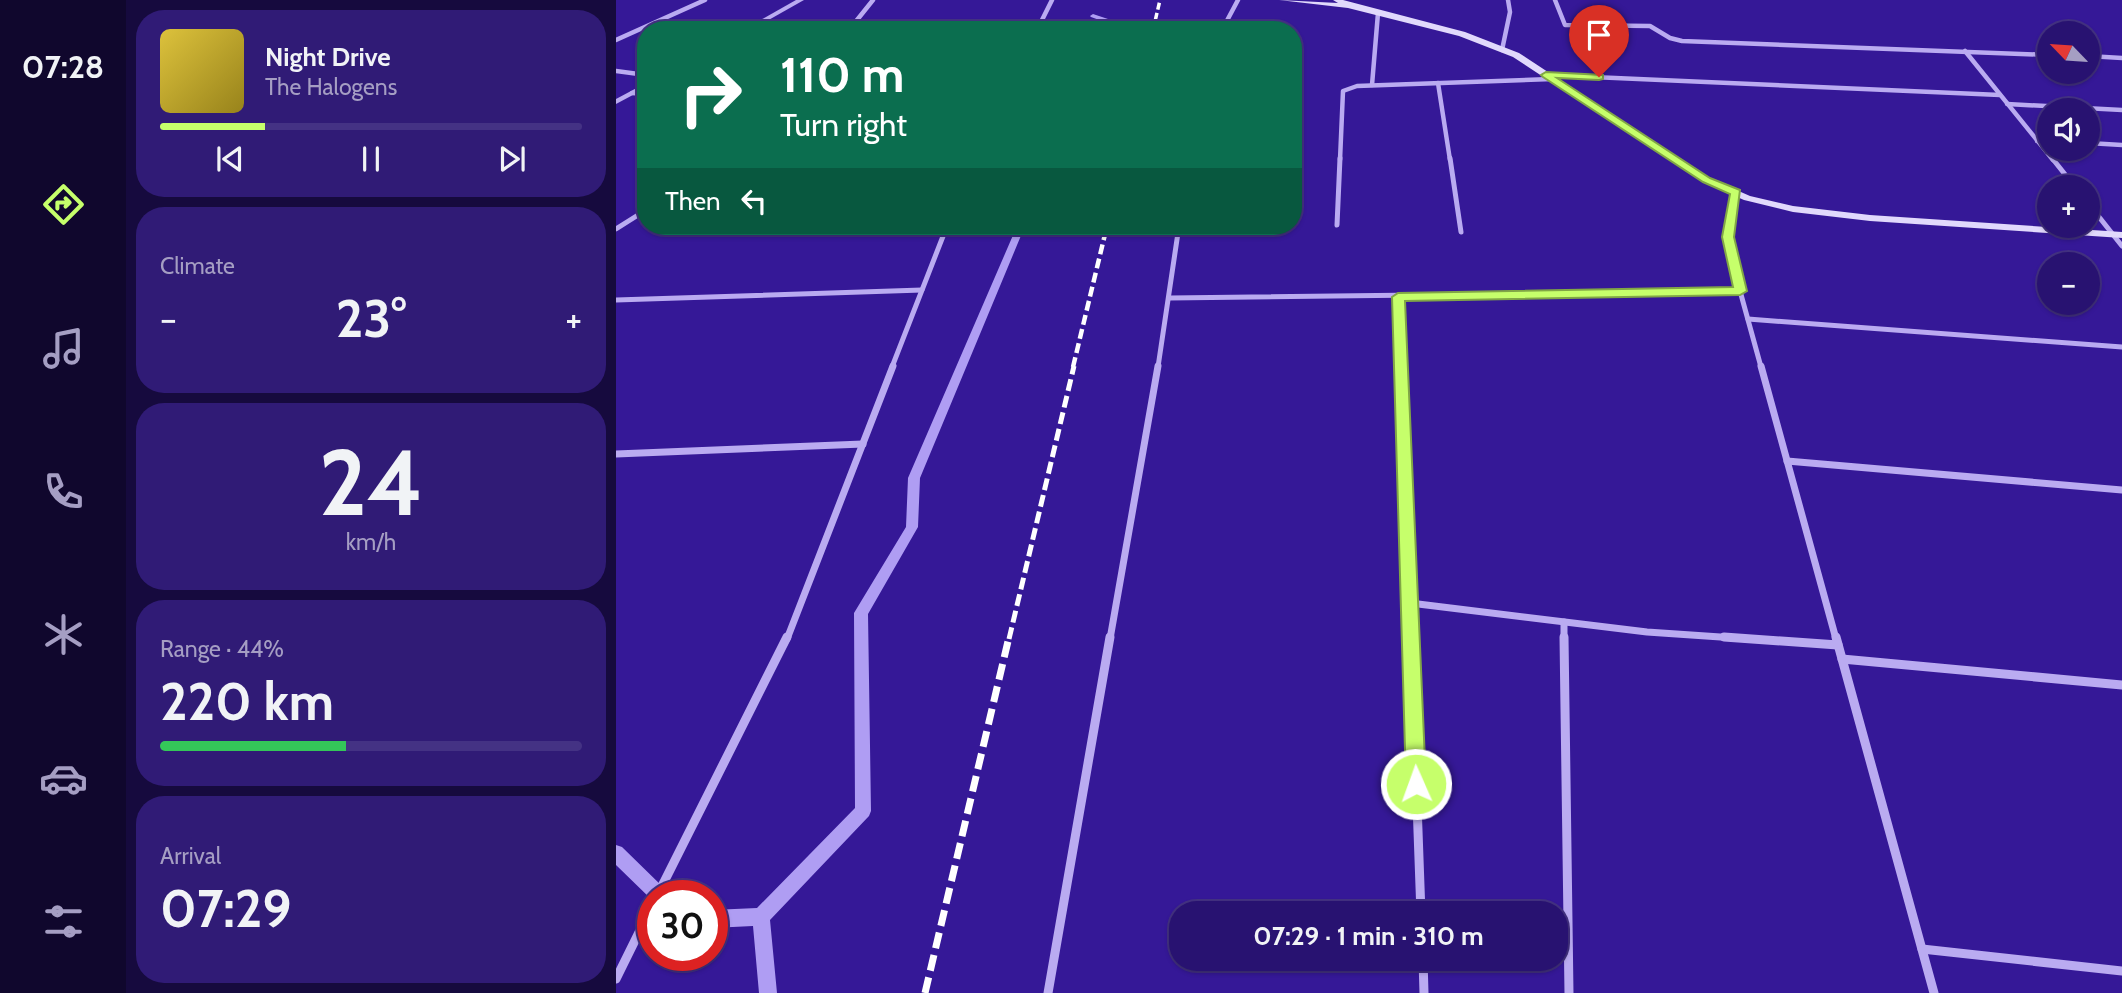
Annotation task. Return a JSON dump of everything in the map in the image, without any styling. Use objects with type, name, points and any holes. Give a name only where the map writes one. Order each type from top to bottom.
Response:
[{"type":"main road","points":[[1283,0],[1351,6]]},
{"type":"main road","points":[[1337,0],[1351,6],[1462,34],[1516,55],[1706,180],[1736,193],[1793,209],[1870,218],[2117,234]]},
{"type":"street","points":[[658,21],[705,0]]},
{"type":"street","points":[[761,21],[791,3],[802,0]]},
{"type":"street","points":[[856,21],[873,0]]},
{"type":"street","points":[[1042,21],[1052,0]]},
{"type":"street","points":[[1227,21],[1238,0]]},
{"type":"street","points":[[1502,50],[1510,12],[1508,0]]},
{"type":"street","points":[[1555,0],[1565,25],[1650,26],[1670,38],[1682,41],[2037,54]]},
{"type":"street","points":[[1371,85],[1378,13]]},
{"type":"street","points":[[616,40],[637,31]]},
{"type":"street","points":[[1965,51],[2037,141]]},
{"type":"street","points":[[2100,57],[2122,58]]},
{"type":"street","points":[[616,71],[637,74]]},
{"type":"street","points":[[1337,225],[1343,91],[1351,87],[1549,77],[2000,95]]},
{"type":"street","points":[[1438,83],[1461,232]]},
{"type":"street","points":[[616,102],[637,90]]},
{"type":"street","points":[[632,93],[637,93]]},
{"type":"street","points":[[2007,104],[2122,110]]},
{"type":"street","points":[[2100,144],[2122,145]]},
{"type":"street","points":[[2054,161],[2065,175]]},
{"type":"street","points":[[1736,193],[1728,237],[1740,291],[1934,993]]},
{"type":"street","points":[[616,229],[637,216]]},
{"type":"street","points":[[2100,216],[2117,234],[2122,246]]},
{"type":"street","points":[[665,880],[784,646],[943,235]]},
{"type":"street","points":[[1048,993],[1170,298],[1178,235]]},
{"type":"street","points":[[616,299],[922,290]]},
{"type":"street","points":[[1170,298],[1740,291]]},
{"type":"street","points":[[1398,297],[1421,901]]},
{"type":"street","points":[[1748,319],[2122,347]]},
{"type":"street","points":[[616,454],[863,443]]},
{"type":"street","points":[[1787,461],[2122,490]]},
{"type":"street","points":[[1410,603],[1647,632],[1838,645]]},
{"type":"street","points":[[1564,622],[1569,993]]},
{"type":"street","points":[[1842,659],[2122,685]]},
{"type":"street","points":[[616,979],[637,936]]},
{"type":"street","points":[[1922,949],[2122,971]]},
{"type":"street","points":[[1423,971],[1424,993]]},
{"type":"waterway","points":[[1093,16],[1106,21]]},
{"type":"waterway","points":[[761,917],[863,811],[861,613],[912,527],[914,478],[1017,235]]},
{"type":"waterway","points":[[616,853],[644,880]]},
{"type":"waterway","points":[[728,918],[761,917]]},
{"type":"waterway","points":[[761,917],[768,993]]},
{"type":"railway","points":[[1155,21],[1160,0]]},
{"type":"railway","points":[[1073,367],[1105,235]]},
{"type":"railway","points":[[1009,639],[1074,366]]},
{"type":"railway","points":[[925,993],[1009,637]]},
{"type":"route","points":[[1416,784],[1398,297],[1740,291],[1728,237],[1736,193],[1706,180],[1546,75],[1599,77]]}]
